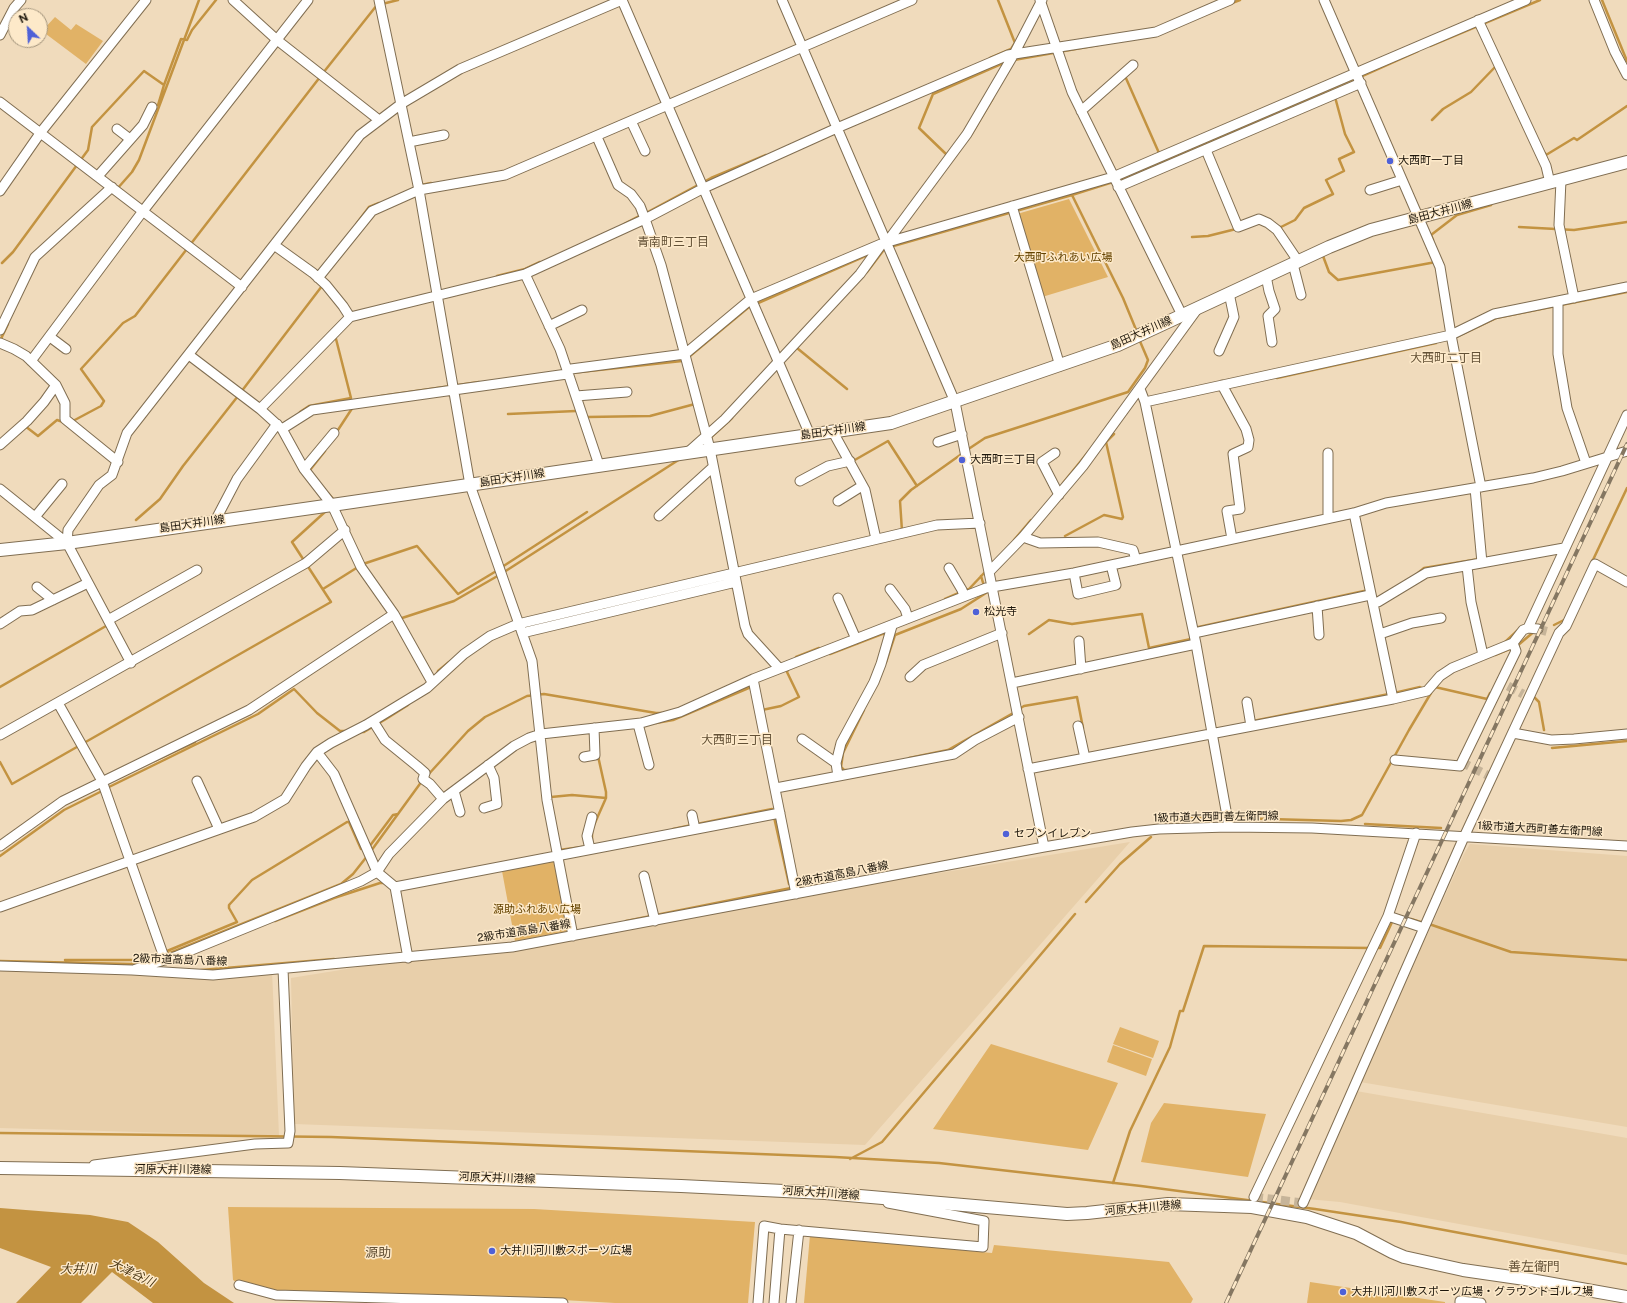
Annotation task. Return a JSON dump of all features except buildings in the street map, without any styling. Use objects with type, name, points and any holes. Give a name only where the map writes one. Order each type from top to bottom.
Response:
[{"type":"main road","name":"島田大井川線","points":[[0,550],[332,505],[890,423],[1118,345],[1296,262],[1364,233],[1627,162]]},
{"type":"main road","name":"河原大井川港線","points":[[0,1168],[243,1171],[508,1179],[721,1188],[884,1198],[1067,1214],[1168,1204],[1252,1207],[1307,1217],[1350,1231],[1404,1257],[1463,1270],[1525,1278],[1627,1297]]},
{"type":"street","points":[[0,36],[14,8],[21,0]]},
{"type":"street","points":[[0,191],[41,132],[146,0]]},
{"type":"street","points":[[233,0],[277,40],[379,120]]},
{"type":"street","points":[[31,361],[143,211],[308,0]]},
{"type":"street","points":[[378,0],[419,190],[470,485],[532,661],[547,800],[573,936]]},
{"type":"street","points":[[67,542],[68,530],[99,485],[112,475],[118,462],[127,433],[189,356],[360,135],[401,104],[460,69],[622,0],[666,105],[704,188],[810,435]]},
{"type":"street","points":[[782,0],[884,243],[955,402],[1044,847]]},
{"type":"street","points":[[318,278],[372,211],[419,190],[505,175],[912,0]]},
{"type":"street","points":[[260,409],[350,318],[525,274],[645,219],[704,188],[837,128],[1014,54],[1156,32],[1230,0]]},
{"type":"street","points":[[1324,0],[1440,267],[1478,487],[1482,563]]},
{"type":"street","points":[[216,521],[237,479],[280,427],[312,410],[567,374],[571,369],[685,354],[751,299],[884,243],[1113,177],[1526,0]]},
{"type":"street","points":[[1594,0],[1615,52],[1627,75]]},
{"type":"street","points":[[1041,1],[1072,92],[1182,315]]},
{"type":"street","points":[[687,453],[725,420],[860,274],[968,134],[1014,54],[1041,1]]},
{"type":"street","points":[[1478,20],[1546,166],[1556,181],[1559,224],[1574,298]]},
{"type":"street","points":[[1081,110],[1133,65]]},
{"type":"street","points":[[1118,187],[1361,83]]},
{"type":"street","points":[[0,102],[242,287]]},
{"type":"street","points":[[98,176],[142,125],[152,107]]},
{"type":"street","points":[[631,121],[645,151]]},
{"type":"street","points":[[117,129],[130,139]]},
{"type":"street","points":[[409,142],[444,135]]},
{"type":"street","points":[[597,136],[618,185],[631,194],[640,206],[661,265],[707,436],[748,634],[779,668]]},
{"type":"street","points":[[1206,150],[1238,227],[1259,219],[1268,222],[1277,230],[1296,262],[1300,295]]},
{"type":"street","points":[[1370,190],[1402,180]]},
{"type":"street","points":[[0,330],[35,257],[112,187]]},
{"type":"street","points":[[1012,206],[1060,366]]},
{"type":"street","points":[[274,246],[318,278],[343,306],[350,318]]},
{"type":"street","points":[[525,274],[560,349],[567,374],[599,465]]},
{"type":"street","points":[[1266,276],[1275,309],[1268,316],[1272,342]]},
{"type":"street","points":[[1145,402],[1451,335],[1494,314],[1627,287]]},
{"type":"street","points":[[1219,351],[1234,317],[1229,293]]},
{"type":"street","points":[[1558,301],[1558,354],[1567,408],[1586,463]]},
{"type":"street","points":[[989,572],[1023,537],[1083,466],[1199,307]]},
{"type":"street","points":[[549,326],[582,310]]},
{"type":"street","points":[[50,337],[66,348]]},
{"type":"street","points":[[0,343],[14,349],[31,361],[56,385],[65,403],[65,419],[118,462]]},
{"type":"street","points":[[189,356],[260,409],[280,427],[304,468],[332,505],[361,567],[394,614],[432,682]]},
{"type":"street","points":[[0,445],[27,421],[44,402],[56,385]]},
{"type":"street","points":[[1222,385],[1246,429],[1249,440],[1248,447],[1233,454],[1240,509],[1227,511],[1232,539]]},
{"type":"street","points":[[1140,389],[1145,402],[1194,634],[1229,827]]},
{"type":"street","points":[[576,396],[627,392]]},
{"type":"street","points":[[1028,769],[1393,699],[1427,691],[1440,676],[1452,668],[1512,643],[1522,630],[1533,628],[1564,548],[1627,415]]},
{"type":"street","points":[[833,432],[865,490],[876,539]]},
{"type":"street","points":[[304,468],[334,433]]},
{"type":"street","points":[[938,442],[962,434]]},
{"type":"street","points":[[132,970],[165,960],[361,881],[377,872],[389,854],[443,799],[514,746],[541,734],[638,724],[680,712],[779,668],[892,626],[908,618],[986,588],[1074,573],[1136,560],[1354,513],[1386,503],[1562,471],[1627,451]]},
{"type":"street","points":[[1055,453],[1042,462],[1059,495]]},
{"type":"street","points":[[1328,453],[1328,518]]},
{"type":"street","points":[[800,481],[828,466],[850,461]]},
{"type":"street","points":[[659,516],[714,467]]},
{"type":"street","points":[[36,517],[62,484]]},
{"type":"street","points":[[838,501],[862,486]]},
{"type":"street","points":[[0,489],[67,542],[131,663]]},
{"type":"street","points":[[1354,513],[1393,699]]},
{"type":"street","points":[[0,907],[254,817],[285,799],[306,766],[317,752],[373,721],[427,688],[464,654],[490,636],[735,577],[937,524],[980,523]]},
{"type":"street","points":[[0,735],[131,663],[306,563],[345,530]]},
{"type":"street","points":[[1023,537],[1040,543],[1098,542],[1133,550],[1136,560]]},
{"type":"street","points":[[1194,634],[1317,606],[1372,598],[1378,602],[1426,574],[1564,548]]},
{"type":"street","points":[[1303,1203],[1464,837],[1513,733],[1526,695],[1559,632],[1566,626],[1595,564],[1627,582]]},
{"type":"street","points":[[1074,573],[1078,594],[1116,585],[1111,565]]},
{"type":"street","points":[[1467,566],[1471,602],[1483,655]]},
{"type":"street","points":[[949,568],[964,596]]},
{"type":"street","points":[[108,620],[197,570]]},
{"type":"street","points":[[0,624],[20,611],[32,610],[88,583]]},
{"type":"street","points":[[37,587],[53,600]]},
{"type":"street","points":[[890,589],[905,609],[908,618]]},
{"type":"street","points":[[838,598],[856,639]]},
{"type":"street","points":[[1317,606],[1319,635]]},
{"type":"street","points":[[0,846],[63,801],[249,710],[394,614]]},
{"type":"street","points":[[1380,634],[1412,623],[1441,618]]},
{"type":"street","points":[[838,776],[836,763],[841,743],[874,682],[892,626]]},
{"type":"street","points":[[1549,632],[1559,632]]},
{"type":"street","points":[[910,677],[923,665],[1002,633]]},
{"type":"street","points":[[1079,641],[1082,668]]},
{"type":"street","points":[[1395,760],[1460,766],[1504,685],[1516,651],[1512,643]]},
{"type":"street","points":[[1012,683],[1196,644]]},
{"type":"street","points":[[753,679],[796,894]]},
{"type":"street","points":[[1247,702],[1251,726]]},
{"type":"street","points":[[58,703],[102,781],[165,960]]},
{"type":"street","points":[[776,788],[954,754],[975,740],[1019,717]]},
{"type":"street","points":[[373,721],[385,740],[425,774],[423,780],[430,784],[443,799]]},
{"type":"street","points":[[638,724],[649,765]]},
{"type":"street","points":[[1078,726],[1085,758]]},
{"type":"street","points":[[584,757],[595,755],[594,728]]},
{"type":"street","points":[[1513,733],[1551,740],[1627,734]]},
{"type":"street","points":[[802,739],[836,763]]},
{"type":"street","points":[[317,752],[334,774],[377,872],[395,887],[408,958]]},
{"type":"street","points":[[484,808],[498,804],[494,778],[488,766]]},
{"type":"street","points":[[197,781],[219,829]]},
{"type":"street","points":[[454,791],[460,812]]},
{"type":"street","points":[[395,887],[780,813]]},
{"type":"street","points":[[692,815],[695,829]]},
{"type":"street","points":[[590,849],[587,836],[592,817]]},
{"type":"street","name":"1級市道大西町善左衛門線","points":[[1044,847],[1132,832],[1189,827],[1416,833],[1627,846]]},
{"type":"street","points":[[1254,1197],[1388,916],[1416,833]]},
{"type":"street","name":"2級市道高島八番線","points":[[0,966],[132,970],[214,975],[408,958],[512,947],[1044,847]]},
{"type":"street","points":[[644,876],[655,921]]},
{"type":"street","points":[[1388,916],[1424,928]]},
{"type":"street","points":[[83,1170],[96,1165],[191,1154],[255,1144],[288,1143],[290,1131],[283,969]]},
{"type":"street","points":[[758,1303],[764,1226],[780,1229],[983,1247],[984,1221],[887,1203],[884,1198]]},
{"type":"street","points":[[774,1303],[780,1229]]},
{"type":"street","points":[[791,1303],[799,1230]]},
{"type":"street","points":[[239,1285],[276,1295],[563,1303]]},
{"type":"street","points":[[1460,1303],[1460,1301],[1480,1303]]},
{"type":"shaded area","points":[[1130,842],[865,1145],[294,1124],[291,978]]},
{"type":"shaded area","points":[[1470,844],[1627,856],[1627,1127],[1360,1082],[1464,854]]},
{"type":"shaded area","points":[[0,970],[272,970],[279,1136],[0,1128]]},
{"type":"shaded area","points":[[1356,1091],[1627,1138],[1627,1255],[1340,1202],[1307,1199]]},
{"type":"green space","points":[[55,17],[71,30],[76,24],[103,41],[86,64],[48,36],[48,25]]},
{"type":"green space","name":"大西町ふれあい広場","points":[[1069,199],[1108,277],[1042,297],[1017,214]]},
{"type":"green space","name":"源助ふれあい広場","points":[[553,860],[569,931],[515,941],[502,871]]},
{"type":"green space","points":[[1120,1027],[1159,1041],[1153,1058],[1113,1044]]},
{"type":"green space","points":[[991,1044],[1118,1083],[1088,1150],[933,1129]]},
{"type":"green space","points":[[1113,1045],[1152,1059],[1146,1076],[1107,1062]]},
{"type":"green space","points":[[1164,1103],[1266,1114],[1248,1177],[1141,1162],[1151,1123]]},
{"type":"green space","name":"大井川河川敷スポーツ広場","points":[[228,1207],[534,1209],[755,1222],[748,1303],[615,1303],[528,1298],[252,1293],[233,1280]]},
{"type":"green space","points":[[810,1235],[992,1253],[994,1245],[1169,1262],[1193,1299],[1191,1303],[804,1303]]},
{"type":"green space","name":"大井川河川敷スポーツ広場・グラウンドゴルフ場","points":[[1310,1282],[1445,1302],[1445,1303],[1307,1303]]},
{"type":"water","name":"大井川","points":[[0,1208],[90,1215],[128,1222],[158,1242],[204,1283],[234,1303],[153,1303],[112,1272],[81,1303],[16,1303],[51,1267],[0,1248]]},
{"type":"waterway","points":[[117,189],[132,172],[139,160],[199,0]]},
{"type":"waterway","points":[[164,85],[181,39],[187,40],[192,30],[216,0]]},
{"type":"waterway","points":[[382,4],[398,0]]},
{"type":"waterway","points":[[990,58],[1011,49],[1015,43],[998,0]]},
{"type":"waterway","points":[[1232,3],[1240,0]]},
{"type":"waterway","points":[[1430,46],[1540,0]]},
{"type":"waterway","points":[[1602,0],[1627,61]]},
{"type":"waterway","points":[[323,73],[377,5]]},
{"type":"waterway","points":[[1014,60],[1098,45]]},
{"type":"waterway","points":[[1360,77],[1418,51]]},
{"type":"waterway","points":[[946,156],[947,155],[919,128],[933,94],[1008,61]]},
{"type":"waterway","points":[[1432,120],[1443,109],[1471,92],[1497,65]]},
{"type":"waterway","points":[[2,263],[13,252],[88,150],[92,127],[144,71],[164,85],[158,105]]},
{"type":"waterway","points":[[1125,76],[1159,153]]},
{"type":"waterway","points":[[71,422],[101,406],[104,401],[81,369],[123,323],[135,316],[320,77]]},
{"type":"waterway","points":[[1118,181],[1356,78]]},
{"type":"waterway","points":[[1278,227],[1295,220],[1304,208],[1333,194],[1326,180],[1344,171],[1339,159],[1354,152],[1345,134],[1335,97]]},
{"type":"waterway","points":[[972,133],[993,98]]},
{"type":"waterway","points":[[1545,153],[1546,155],[1574,138],[1577,140],[1627,106]]},
{"type":"waterway","points":[[646,213],[711,178],[766,155]]},
{"type":"waterway","points":[[1113,182],[1072,195],[1123,298],[1137,332]]},
{"type":"waterway","points":[[421,185],[431,183]]},
{"type":"waterway","points":[[890,247],[1072,195]]},
{"type":"waterway","points":[[357,223],[369,207],[379,203]]},
{"type":"waterway","points":[[1433,240],[1431,235],[1457,215],[1491,205]]},
{"type":"waterway","points":[[624,224],[641,215]]},
{"type":"waterway","points":[[1519,227],[1574,230],[1627,222]]},
{"type":"waterway","points":[[1192,237],[1208,236],[1236,229]]},
{"type":"waterway","points":[[867,272],[886,247]]},
{"type":"waterway","points":[[690,356],[749,307],[870,254]]},
{"type":"waterway","points":[[1323,256],[1329,272],[1338,280],[1436,262]]},
{"type":"waterway","points":[[497,276],[525,269],[540,262]]},
{"type":"waterway","points":[[241,392],[322,286]]},
{"type":"waterway","points":[[1561,305],[1627,292]]},
{"type":"waterway","points":[[1456,337],[1496,318],[1556,306]]},
{"type":"waterway","points":[[0,341],[8,324]]},
{"type":"waterway","points":[[300,412],[309,406],[351,398],[335,335]]},
{"type":"waterway","points":[[967,450],[985,438],[1128,392],[1145,368],[1148,360],[1139,339]]},
{"type":"waterway","points":[[1277,378],[1436,343]]},
{"type":"waterway","points":[[797,348],[847,389]]},
{"type":"waterway","points":[[571,373],[682,361]]},
{"type":"waterway","points":[[381,396],[479,382]]},
{"type":"waterway","points":[[136,520],[160,499],[183,466],[238,396]]},
{"type":"waterway","points":[[587,417],[650,416],[695,404]]},
{"type":"waterway","points":[[336,433],[353,407]]},
{"type":"waterway","points":[[508,414],[576,411]]},
{"type":"waterway","points":[[709,439],[732,418]]},
{"type":"waterway","points":[[25,426],[38,436],[57,420],[63,422]]},
{"type":"waterway","points":[[1065,536],[1104,515],[1122,519],[1123,517],[1106,442],[1114,434]]},
{"type":"waterway","points":[[853,461],[888,441],[917,486]]},
{"type":"waterway","points":[[311,472],[310,470],[325,451]]},
{"type":"waterway","points":[[1063,483],[1089,451]]},
{"type":"waterway","points":[[902,531],[900,501],[911,490],[963,453]]},
{"type":"waterway","points":[[399,619],[454,601],[501,574],[680,459]]},
{"type":"waterway","points":[[1592,562],[1627,488]]},
{"type":"waterway","points":[[328,493],[334,500]]},
{"type":"waterway","points":[[0,762],[12,784],[331,602],[292,542],[326,511]]},
{"type":"waterway","points":[[502,567],[587,512]]},
{"type":"waterway","points":[[1014,540],[1031,520]]},
{"type":"waterway","points":[[363,564],[417,546],[458,594],[498,570]]},
{"type":"waterway","points":[[1418,573],[1424,568],[1479,559]]},
{"type":"waterway","points":[[323,589],[358,567]]},
{"type":"waterway","points":[[965,590],[969,589],[986,571]]},
{"type":"waterway","points":[[981,576],[984,586]]},
{"type":"waterway","points":[[895,635],[961,609],[986,593],[985,591]]},
{"type":"waterway","points":[[1194,628],[1364,591],[1367,592]]},
{"type":"waterway","points":[[945,599],[961,592]]},
{"type":"waterway","points":[[1029,634],[1049,620],[1072,624],[1142,614],[1149,648],[1191,639],[1191,637]]},
{"type":"waterway","points":[[1554,625],[1566,619]]},
{"type":"waterway","points":[[0,687],[106,626]]},
{"type":"waterway","points":[[1504,643],[1518,630]]},
{"type":"waterway","points":[[1517,646],[1536,630]]},
{"type":"waterway","points":[[830,654],[882,634],[888,634]]},
{"type":"waterway","points":[[886,662],[895,635]]},
{"type":"waterway","points":[[796,657],[819,648]]},
{"type":"waterway","points":[[1495,655],[1512,648]]},
{"type":"waterway","points":[[437,675],[438,671],[449,662]]},
{"type":"waterway","points":[[762,710],[781,706],[799,697],[787,672],[788,670]]},
{"type":"waterway","points":[[1394,693],[1420,687],[1424,689]]},
{"type":"waterway","points":[[1435,687],[1487,699],[1490,693]]},
{"type":"waterway","points":[[656,723],[673,720],[751,688]]},
{"type":"waterway","points":[[107,788],[258,714],[294,689],[317,713],[340,731],[346,731]]},
{"type":"waterway","points":[[1233,818],[1341,821],[1351,820],[1362,815],[1431,693]]},
{"type":"waterway","points":[[427,776],[468,731],[485,717],[527,696],[544,694],[662,713]]},
{"type":"waterway","points":[[1253,721],[1389,694]]},
{"type":"waterway","points":[[1533,696],[1539,702],[1544,730]]},
{"type":"waterway","points":[[1019,709],[1024,706],[1077,697],[1083,728]]},
{"type":"waterway","points":[[361,732],[364,732],[408,705]]},
{"type":"waterway","points":[[847,770],[844,770],[841,767],[843,753],[864,710]]},
{"type":"waterway","points":[[909,758],[948,750],[1015,712]]},
{"type":"waterway","points":[[1552,748],[1627,741]]},
{"type":"waterway","points":[[154,761],[195,742]]},
{"type":"waterway","points":[[598,756],[606,798]]},
{"type":"waterway","points":[[371,851],[422,781]]},
{"type":"waterway","points":[[0,856],[64,810],[102,791]]},
{"type":"waterway","points":[[551,797],[572,795],[606,798],[594,825]]},
{"type":"waterway","points":[[697,824],[772,809],[773,812]]},
{"type":"waterway","points":[[65,960],[138,960],[155,956],[237,922],[229,908],[229,905],[252,880],[347,822],[349,822],[361,849],[369,847],[393,815],[398,814]]},
{"type":"waterway","points":[[774,817],[789,884],[811,882]]},
{"type":"waterway","points":[[1171,821],[1186,817],[1219,817]]},
{"type":"waterway","points":[[1365,824],[1441,828]]},
{"type":"waterway","points":[[673,829],[692,825]]},
{"type":"waterway","points":[[592,831],[592,842]]},
{"type":"waterway","points":[[1086,902],[1120,864],[1151,837]]},
{"type":"waterway","points":[[559,850],[582,847]]},
{"type":"waterway","points":[[165,955],[341,884],[353,874],[368,855]]},
{"type":"waterway","points":[[275,921],[334,898],[380,883],[386,883]]},
{"type":"waterway","points":[[626,921],[791,888],[791,885]]},
{"type":"waterway","points":[[850,1159],[882,1142],[1075,914]]},
{"type":"waterway","points":[[1411,919],[1424,923]]},
{"type":"waterway","points":[[1376,948],[1380,948],[1393,920]]},
{"type":"waterway","points":[[1429,924],[1511,952],[1627,960]]},
{"type":"waterway","points":[[1113,1183],[1130,1131],[1170,1047],[1180,1011],[1183,1011],[1204,946],[1371,948]]},
{"type":"waterway","points":[[201,970],[334,959]]},
{"type":"waterway","points":[[0,961],[131,964],[151,960]]},
{"type":"waterway","points":[[0,1133],[331,1137],[835,1157],[939,1163],[1141,1186],[1315,1209],[1401,1222],[1627,1264]]},
{"type":"tunnel","points":[[1538,629],[1549,632]]},
{"type":"tunnel","points":[[1508,686],[1523,694]]},
{"type":"tunnel","points":[[1461,762],[1493,778]]},
{"type":"tunnel","points":[[1254,1197],[1303,1203]]},
{"type":"railway","points":[[1226,1303],[1627,444]]},
{"type":"place","name":"大西町一丁目","points":[[1390,161]]},
{"type":"place","name":"大西町三丁目","points":[[962,460]]},
{"type":"place","name":"松光寺","points":[[976,612]]},
{"type":"place","name":"セブンイレブン","points":[[1006,834]]},
{"type":"place","name":"大井川河川敷スポーツ広場","points":[[492,1251]]},
{"type":"place","name":"大井川河川敷スポーツ広場・グラウンドゴルフ場","points":[[1343,1292]]},
{"type":"district","name":"青南町三丁目","points":[[673,242]]},
{"type":"district","name":"大西町二丁目","points":[[1446,358]]},
{"type":"district","name":"大西町三丁目","points":[[737,740]]},
{"type":"district","name":"源助","points":[[378,1253]]},
{"type":"district","name":"善左衛門","points":[[1534,1267]]},
{"type":"water label","name":"大津谷川","points":[[132,1273]]}]
